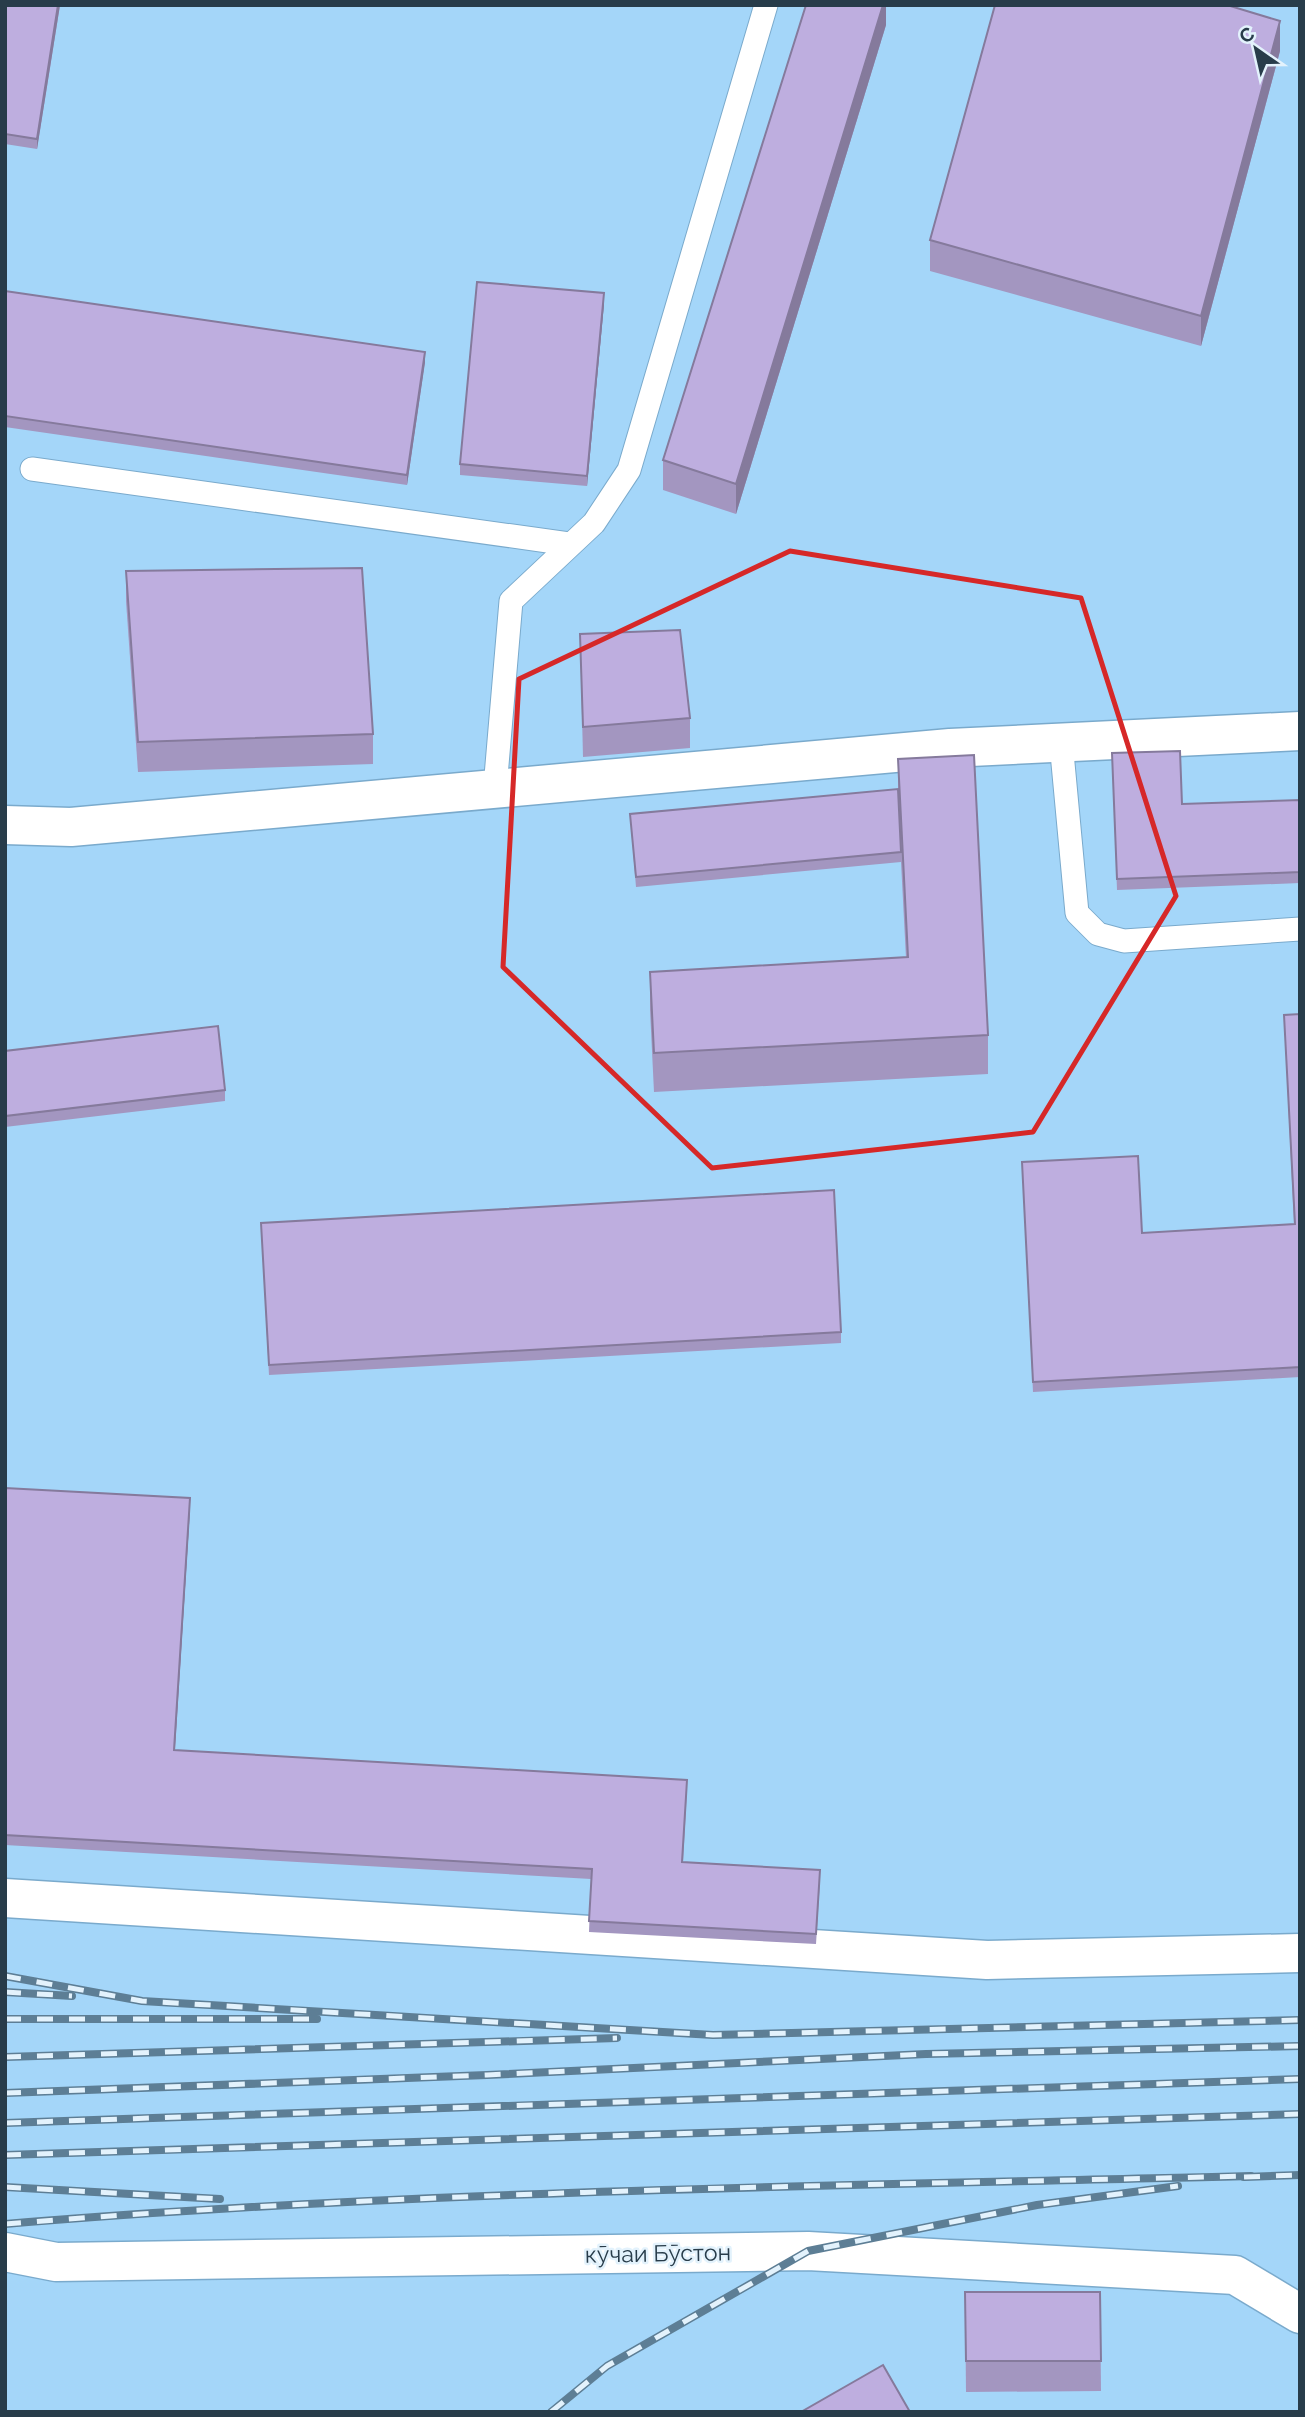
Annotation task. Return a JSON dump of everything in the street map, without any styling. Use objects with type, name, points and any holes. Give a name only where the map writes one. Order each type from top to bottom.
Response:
[{"type":"street","points":[[5,825],[71,827],[950,748],[1300,731]]},
{"type":"street","points":[[5,1898],[988,1960],[1300,1953]]},
{"type":"street","name":"кӯчаи Бӯстон","points":[[5,2252],[56,2262],[808,2251],[1235,2275],[1300,2314]]},
{"type":"lane","points":[[495,788],[511,601],[594,523],[629,470],[766,5]]},
{"type":"lane","points":[[32,470],[569,544]]},
{"type":"lane","points":[[1061,742],[1077,913],[1098,934],[1124,941],[1300,929]]},
{"type":"highlighted area","points":[[790,551],[1081,598],[1176,896],[1033,1132],[712,1168],[503,967],[519,679]]},
{"type":"building","points":[[5,5],[58,5],[37,139],[5,134]]},
{"type":"building","points":[[806,5],[883,5],[736,484],[663,460]]},
{"type":"building","points":[[995,5],[1227,5],[1280,21],[1201,316],[930,240]]},
{"type":"building","points":[[477,282],[604,293],[587,476],[460,464]]},
{"type":"building","points":[[5,291],[425,352],[407,475],[5,416]]},
{"type":"building","points":[[362,568],[373,734],[138,742],[126,571]]},
{"type":"building","points":[[680,630],[690,718],[583,727],[580,634]]},
{"type":"building","points":[[1180,751],[1182,804],[1300,800],[1300,872],[1117,879],[1112,753]]},
{"type":"building","points":[[974,755],[988,1035],[654,1053],[650,972],[908,957],[898,759]]},
{"type":"building","points":[[898,789],[901,852],[636,877],[630,814]]},
{"type":"building","points":[[1300,1014],[1300,1367],[1033,1382],[1022,1162],[1138,1156],[1142,1233],[1295,1224],[1284,1015]]},
{"type":"building","points":[[218,1026],[225,1090],[5,1116],[5,1051]]},
{"type":"building","points":[[834,1190],[841,1332],[269,1365],[261,1223]]},
{"type":"building","points":[[5,1488],[190,1498],[174,1750],[687,1780],[682,1862],[820,1870],[816,1934],[589,1921],[592,1869],[5,1835]]},
{"type":"building","points":[[965,2292],[1100,2292],[1101,2361],[966,2361]]},
{"type":"building","points":[[883,2365],[910,2412],[801,2412]]},
{"type":"railway","points":[[5,1976],[142,2001],[713,2035],[1300,2020]]},
{"type":"railway","points":[[5,1992],[72,1996]]},
{"type":"railway","points":[[5,2019],[317,2019]]},
{"type":"railway","points":[[5,2057],[617,2038]]},
{"type":"railway","points":[[5,2093],[487,2075],[926,2054],[1300,2046]]},
{"type":"railway","points":[[5,2123],[1300,2079]]},
{"type":"railway","points":[[5,2155],[1300,2114]]},
{"type":"railway","points":[[1244,2177],[1300,2175]]},
{"type":"railway","points":[[5,2224],[472,2197],[1251,2176]]},
{"type":"railway","points":[[551,2412],[607,2366],[808,2251],[1037,2205],[1178,2186]]},
{"type":"railway","points":[[5,2187],[220,2199]]}]
